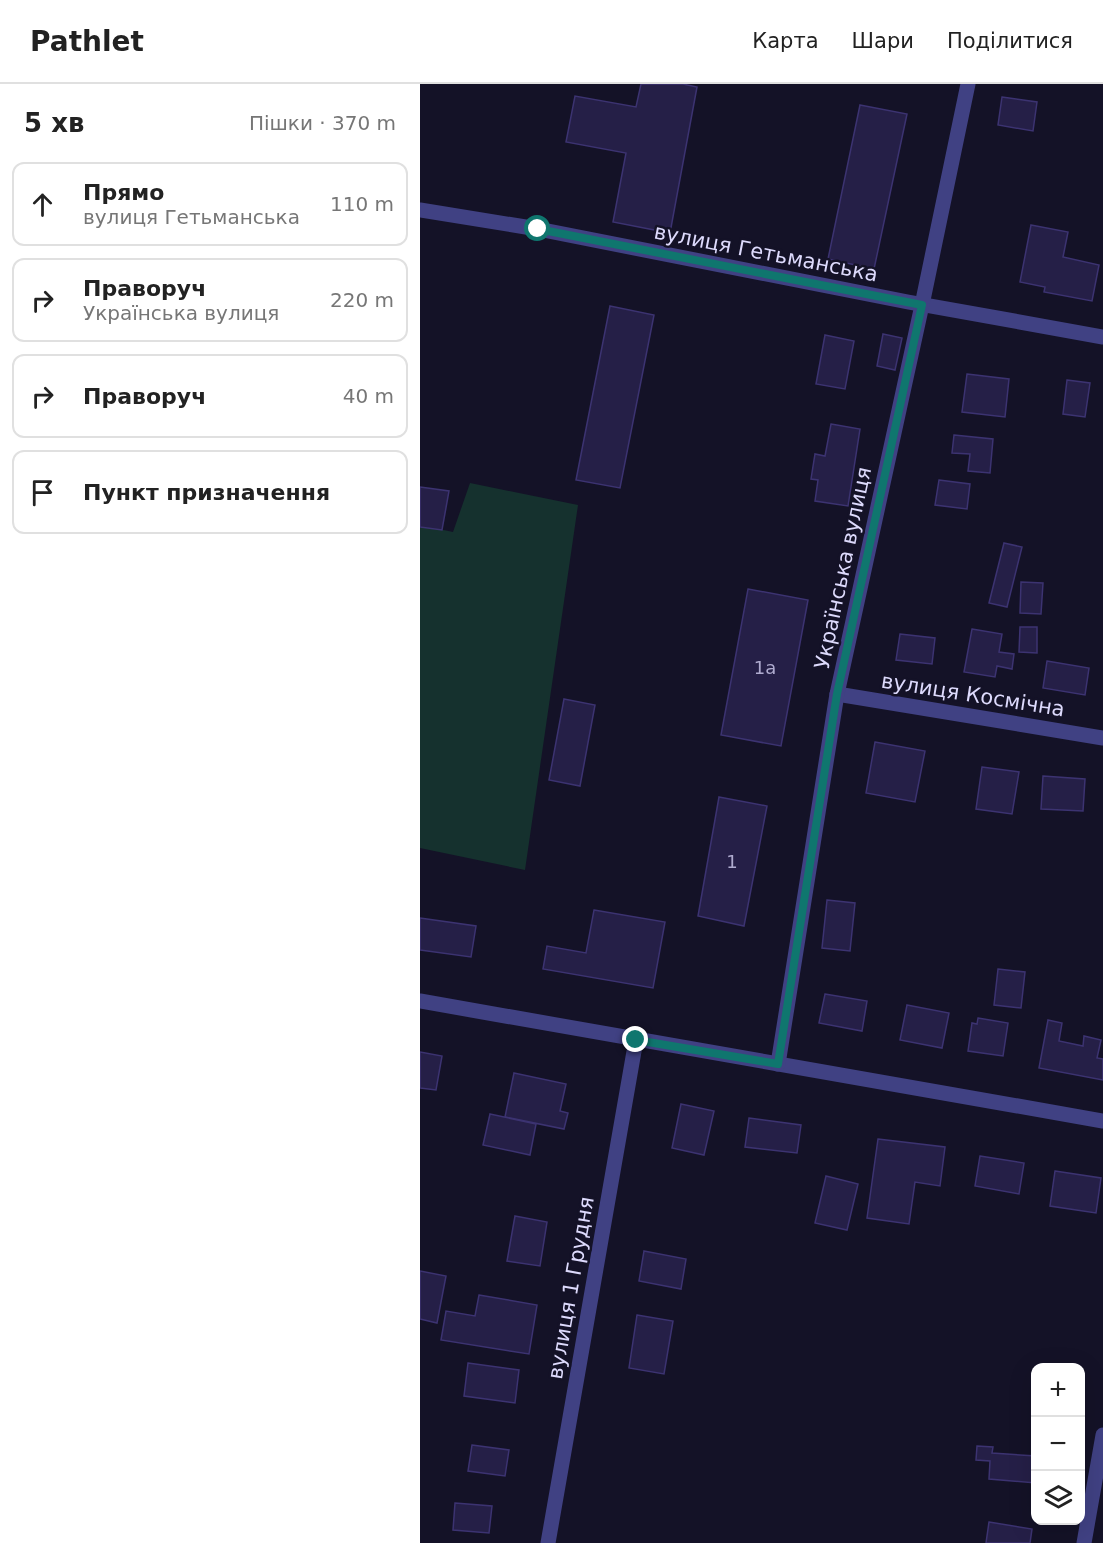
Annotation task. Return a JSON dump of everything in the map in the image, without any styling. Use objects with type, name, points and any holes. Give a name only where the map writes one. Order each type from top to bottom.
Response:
[{"type":"street","name":"Українська вулиця","points":[[778,1064],[837,694],[968,84]]},
{"type":"street","name":"вулиця Гетьманська","points":[[420,210],[538,229],[922,305],[1103,337]]},
{"type":"street","name":"вулиця Космічна","points":[[837,694],[1103,738]]},
{"type":"street","points":[[420,1001],[1103,1121]]},
{"type":"street","name":"вулиця 1 Грудня","points":[[548,1543],[636,1040]]},
{"type":"street","points":[[1084,1543],[1103,1435]]},
{"type":"green space","points":[[470,483],[578,505],[525,870],[420,848],[420,525],[453,532]]},
{"type":"building","points":[[641,84],[683,84],[697,87],[670,233],[613,222],[626,153],[566,142],[575,96],[636,107]]},
{"type":"building","points":[[1002,97],[1037,102],[1033,131],[998,125]]},
{"type":"building","points":[[860,105],[907,114],[874,269],[828,259]]},
{"type":"building","points":[[1031,225],[1068,232],[1063,257],[1099,265],[1092,301],[1044,292],[1045,287],[1020,282]]},
{"type":"building","points":[[610,306],[654,315],[620,488],[576,480]]},
{"type":"building","points":[[883,334],[902,338],[895,370],[877,366]]},
{"type":"building","points":[[825,335],[854,341],[845,389],[816,384]]},
{"type":"building","points":[[967,374],[1009,379],[1005,417],[962,412]]},
{"type":"building","points":[[1067,380],[1090,383],[1085,417],[1063,414]]},
{"type":"building","points":[[831,424],[860,429],[848,506],[815,501],[818,480],[811,479],[815,454],[825,456]]},
{"type":"building","points":[[954,435],[993,439],[990,473],[968,471],[970,454],[952,453]]},
{"type":"building","points":[[939,480],[970,484],[967,509],[935,505]]},
{"type":"building","points":[[420,487],[449,491],[442,530],[420,527]]},
{"type":"building","points":[[1004,543],[1022,547],[1007,607],[989,603]]},
{"type":"building","points":[[1021,582],[1043,583],[1041,614],[1020,613]]},
{"type":"building","points":[[748,589],[808,600],[781,746],[721,735]]},
{"type":"building","points":[[1020,627],[1037,627],[1037,653],[1019,652]]},
{"type":"building","points":[[972,629],[1002,634],[999,652],[1014,654],[1012,669],[997,666],[995,677],[964,672]]},
{"type":"building","points":[[900,634],[935,638],[932,664],[896,660]]},
{"type":"building","points":[[1047,661],[1089,668],[1085,695],[1043,688]]},
{"type":"building","points":[[564,699],[595,705],[580,786],[549,780]]},
{"type":"building","points":[[875,742],[925,751],[915,802],[866,793]]},
{"type":"building","points":[[982,767],[1019,772],[1012,814],[976,809]]},
{"type":"building","points":[[1043,776],[1085,779],[1083,811],[1041,809]]},
{"type":"building","points":[[719,797],[767,806],[744,926],[698,916]]},
{"type":"building","points":[[827,900],[855,903],[850,951],[822,948]]},
{"type":"building","points":[[594,910],[665,922],[653,988],[543,969],[547,946],[586,953]]},
{"type":"building","points":[[420,918],[476,926],[471,957],[420,950]]},
{"type":"building","points":[[998,969],[1025,972],[1021,1008],[994,1005]]},
{"type":"building","points":[[825,994],[867,1001],[862,1031],[819,1023]]},
{"type":"building","points":[[907,1005],[949,1013],[942,1048],[900,1040]]},
{"type":"building","points":[[978,1018],[1008,1023],[1003,1056],[968,1051],[972,1023],[977,1024]]},
{"type":"building","points":[[1048,1020],[1062,1023],[1059,1041],[1083,1046],[1084,1036],[1101,1040],[1097,1058],[1103,1059],[1103,1080],[1039,1068]]},
{"type":"building","points":[[420,1052],[442,1056],[436,1090],[420,1088]]},
{"type":"building","points":[[514,1073],[566,1084],[560,1111],[568,1113],[564,1129],[505,1117]]},
{"type":"building","points":[[681,1104],[714,1111],[704,1155],[672,1148]]},
{"type":"building","points":[[490,1114],[536,1124],[530,1155],[483,1145]]},
{"type":"building","points":[[749,1118],[801,1125],[797,1153],[745,1147]]},
{"type":"building","points":[[878,1139],[945,1147],[940,1186],[915,1182],[909,1224],[867,1218]]},
{"type":"building","points":[[980,1156],[1024,1163],[1019,1194],[975,1186]]},
{"type":"building","points":[[1055,1171],[1101,1178],[1096,1213],[1050,1206]]},
{"type":"building","points":[[826,1176],[858,1184],[847,1230],[815,1223]]},
{"type":"building","points":[[515,1216],[547,1222],[540,1266],[507,1261]]},
{"type":"building","points":[[644,1251],[686,1259],[681,1289],[639,1281]]},
{"type":"building","points":[[420,1271],[446,1276],[437,1323],[420,1319]]},
{"type":"building","points":[[479,1295],[537,1305],[529,1354],[441,1340],[446,1311],[475,1316]]},
{"type":"building","points":[[637,1315],[673,1321],[664,1374],[629,1368]]},
{"type":"building","points":[[468,1363],[519,1370],[515,1403],[464,1396]]},
{"type":"building","points":[[472,1445],[509,1450],[505,1476],[468,1471]]},
{"type":"building","points":[[977,1446],[993,1447],[992,1453],[1031,1456],[1031,1483],[989,1479],[990,1461],[976,1460]]},
{"type":"building","points":[[455,1503],[492,1506],[489,1533],[453,1530]]},
{"type":"building","points":[[989,1522],[1032,1529],[1030,1543],[986,1543]]},
{"type":"route","points":[[538,229],[922,305],[837,694],[778,1064],[636,1040]]}]
